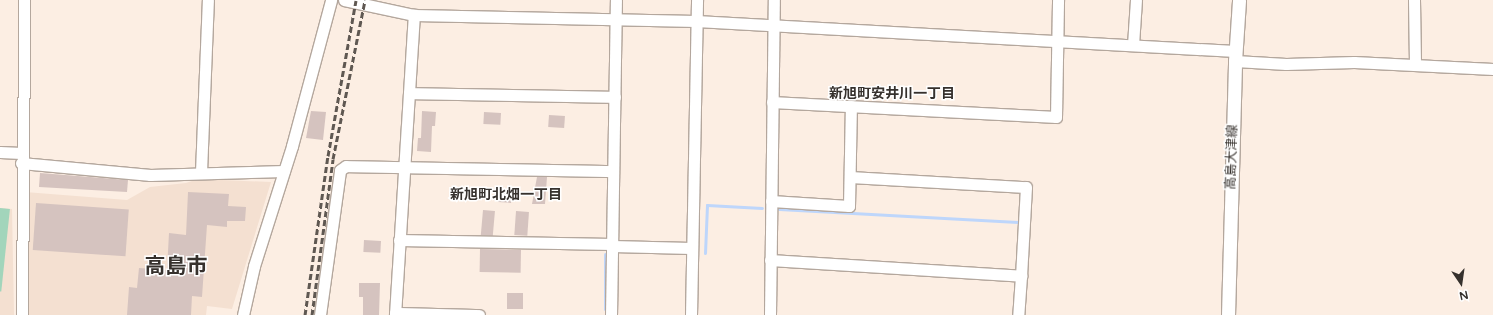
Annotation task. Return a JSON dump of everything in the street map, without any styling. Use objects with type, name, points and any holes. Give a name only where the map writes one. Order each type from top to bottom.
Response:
[{"type":"main road","name":"高島大津線","points":[[1228,315],[1235,56],[1239,0]]},
{"type":"street","points":[[22,315],[21,158],[24,0]]},
{"type":"street","points":[[201,172],[208,0]]},
{"type":"street","points":[[243,315],[254,266],[284,171],[331,0]]},
{"type":"street","points":[[344,0],[384,5],[414,16],[696,21],[1133,45],[1235,56],[1286,64],[1354,62],[1493,69]]},
{"type":"street","points":[[611,315],[616,0]]},
{"type":"street","points":[[691,315],[697,0]]},
{"type":"street","points":[[770,315],[774,0]]},
{"type":"street","points":[[772,102],[1056,117],[1058,0]]},
{"type":"street","points":[[1133,45],[1136,0]]},
{"type":"street","points":[[1414,0],[1415,64]]},
{"type":"street","points":[[414,16],[395,314],[478,315]]},
{"type":"street","points":[[409,93],[615,97]]},
{"type":"street","points":[[771,201],[849,206],[851,106]]},
{"type":"street","points":[[0,152],[21,158],[128,174],[284,171]]},
{"type":"street","points":[[320,315],[340,170],[346,166],[613,171]]},
{"type":"street","points":[[850,177],[1026,187],[1018,315]]},
{"type":"street","points":[[399,240],[692,248]]},
{"type":"street","points":[[770,260],[1020,276]]},
{"type":"shaded area","points":[[198,179],[271,182],[232,309],[207,306],[206,315],[26,315],[25,192],[127,200],[150,187],[186,183]]},
{"type":"shaded area","points":[[0,208],[12,209],[14,315],[0,315]]},
{"type":"green space","points":[[0,208],[10,209],[1,292],[0,291]]},
{"type":"building","points":[[311,111],[326,112],[323,140],[306,138]]},
{"type":"building","points":[[422,111],[436,112],[435,126],[432,126],[431,152],[417,151],[418,138],[421,138]]},
{"type":"building","points":[[484,112],[501,113],[500,125],[483,124]]},
{"type":"building","points":[[549,115],[565,116],[564,128],[548,127]]},
{"type":"building","points":[[40,173],[128,180],[127,192],[39,187]]},
{"type":"building","points":[[537,177],[547,177],[545,204],[532,204]]},
{"type":"building","points":[[499,189],[512,190],[511,203],[498,202]]},
{"type":"building","points":[[188,192],[229,194],[228,206],[246,207],[245,221],[227,221],[227,227],[207,225],[202,297],[192,296],[191,315],[127,315],[129,287],[137,288],[139,268],[167,270],[169,233],[186,235]]},
{"type":"building","points":[[36,203],[129,209],[125,256],[33,250]]},
{"type":"building","points":[[483,210],[495,211],[493,236],[481,235]]},
{"type":"building","points":[[516,211],[529,212],[527,236],[514,235]]},
{"type":"building","points":[[364,240],[381,241],[380,253],[363,252]]},
{"type":"building","points":[[480,249],[521,250],[521,273],[480,272]]},
{"type":"building","points":[[359,283],[380,283],[379,315],[363,315],[363,297],[359,297]]},
{"type":"building","points":[[507,293],[523,293],[523,309],[507,309]]},
{"type":"waterway","points":[[705,253],[707,205],[762,208]]},
{"type":"waterway","points":[[779,209],[1018,222]]},
{"type":"waterway","points":[[605,254],[605,309]]},
{"type":"railway","points":[[305,315],[328,156],[356,0]]},
{"type":"railway","points":[[312,315],[333,159],[365,0]]},
{"type":"district","name":"新旭町安井川一丁目","points":[[892,94]]},
{"type":"district","name":"新旭町北畑一丁目","points":[[506,195]]},
{"type":"district","name":"高島市","points":[[176,267]]}]
